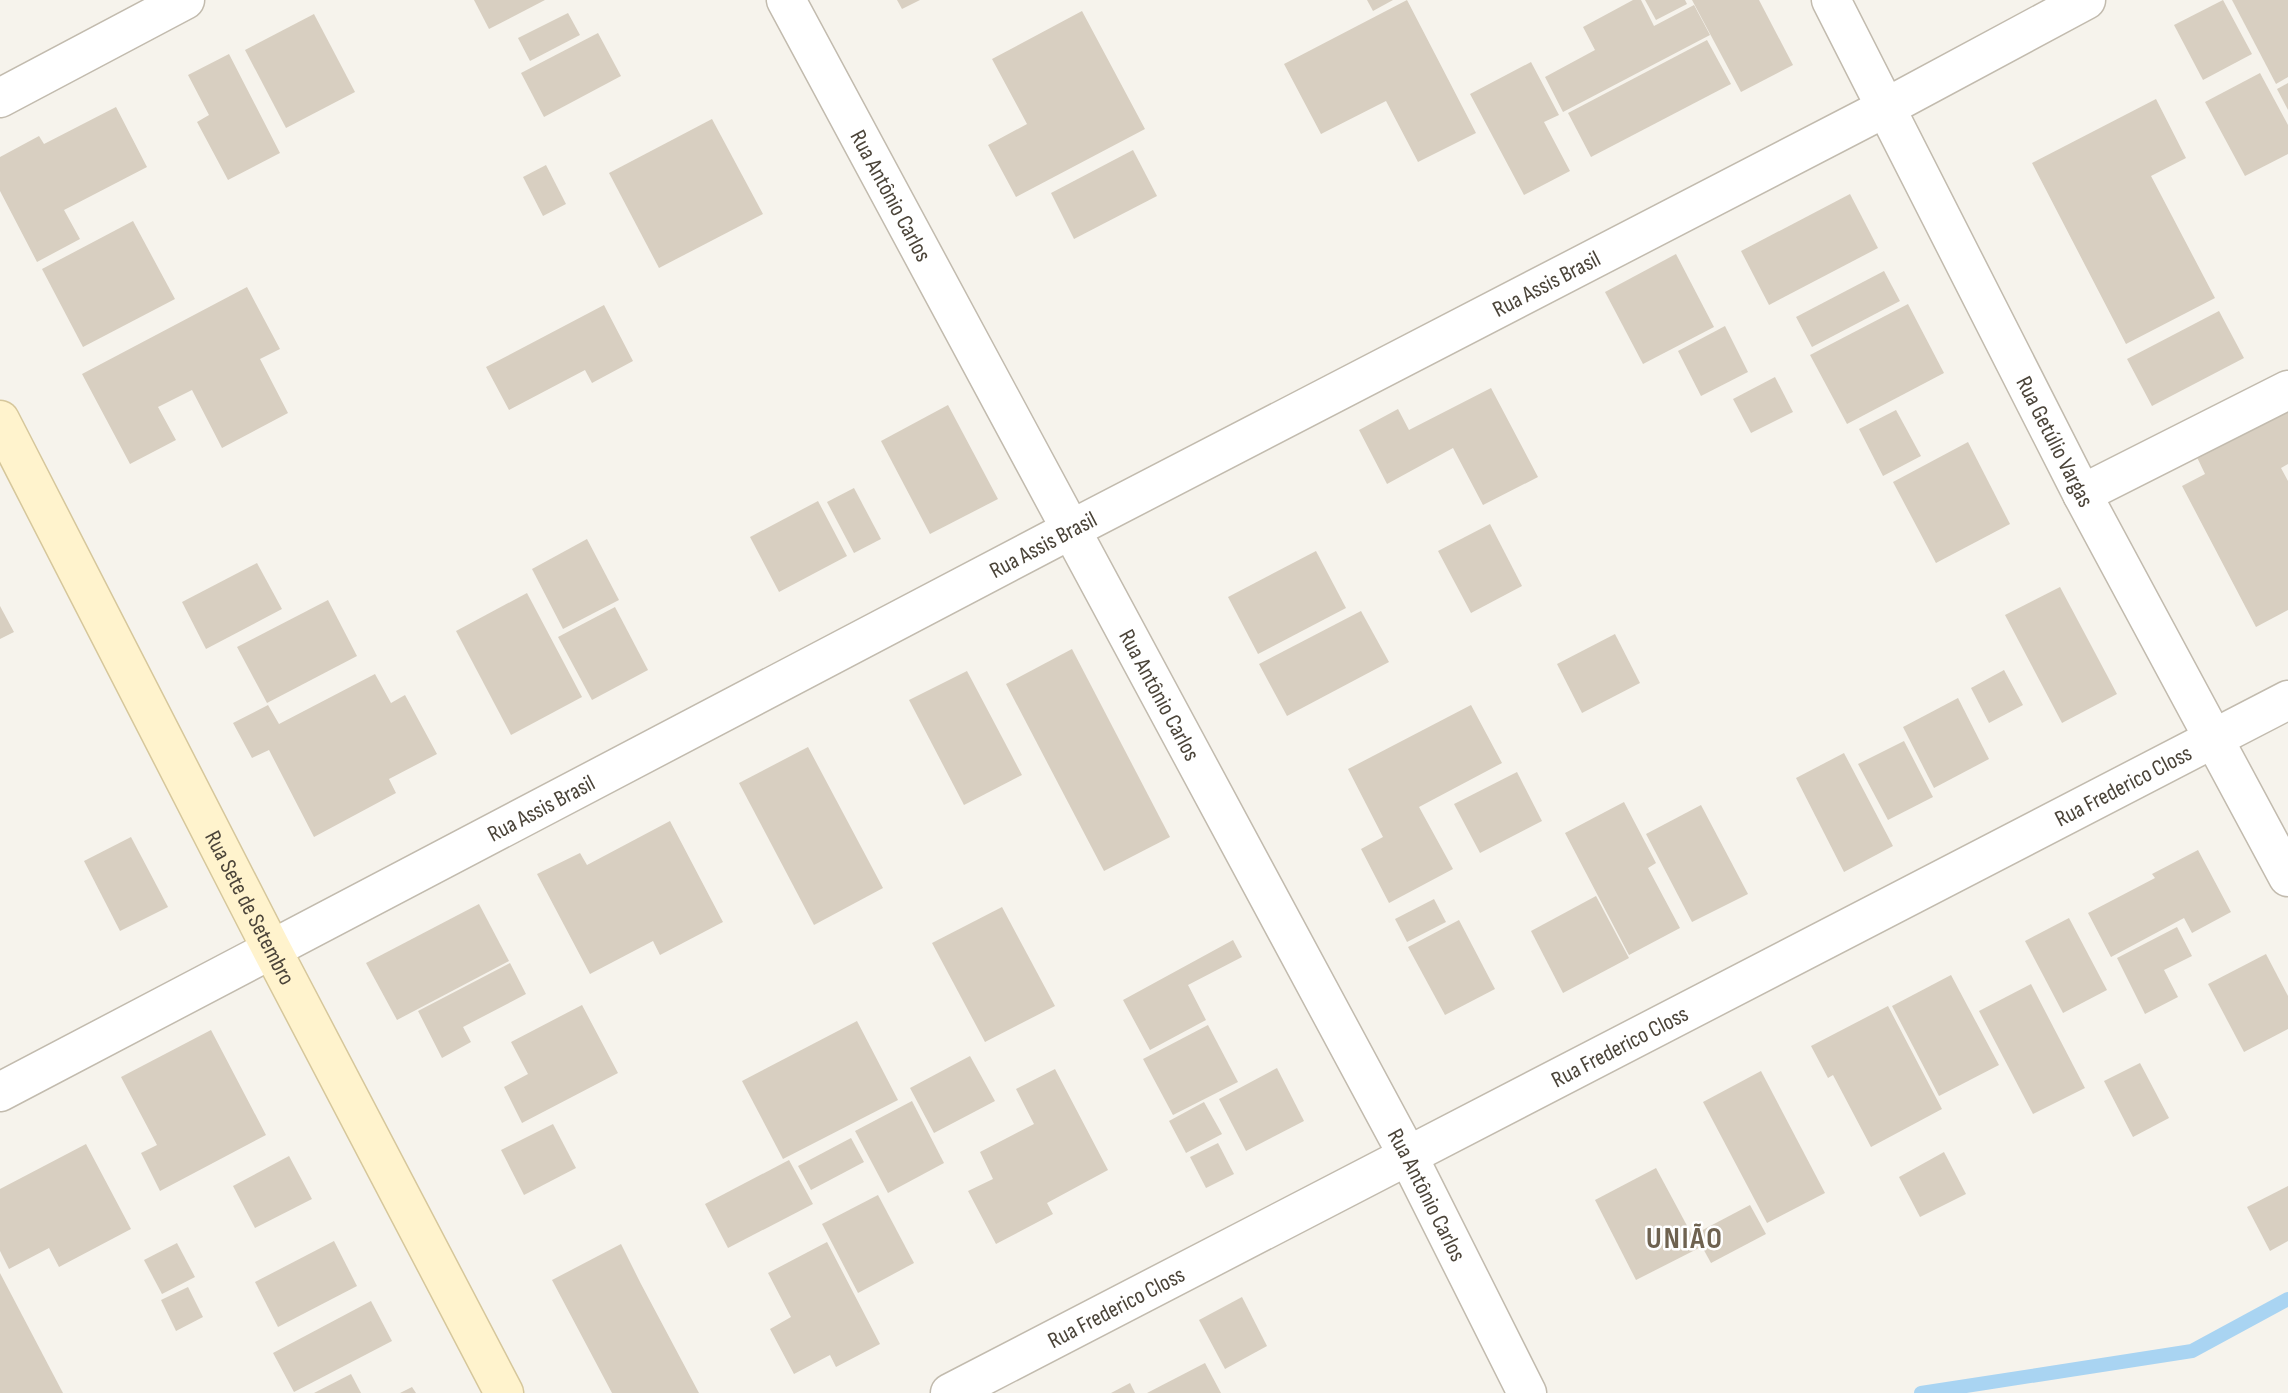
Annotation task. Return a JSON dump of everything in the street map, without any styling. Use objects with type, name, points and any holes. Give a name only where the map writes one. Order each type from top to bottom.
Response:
[{"type":"street","points":[[0,98],[185,0]]},
{"type":"street","name":"Rua Antônio Carlos","points":[[786,0],[1408,1156],[1527,1393]]},
{"type":"street","name":"Rua Getúlio Vargas","points":[[1831,0],[2082,494],[2288,877]]},
{"type":"street","name":"Rua Assis Brasil","points":[[0,1091],[1072,529],[1885,108],[2086,0]]},
{"type":"street","points":[[2082,494],[2288,390]]},
{"type":"street","name":"Rua Sete de Setembro","points":[[0,420],[272,950],[505,1393]]},
{"type":"street","name":"Rua Frederico Closs","points":[[950,1393],[2288,700]]},
{"type":"building","points":[[474,0],[545,0],[489,29]]},
{"type":"building","points":[[897,0],[920,0],[902,9]]},
{"type":"building","points":[[1367,0],[1393,0],[1373,11]]},
{"type":"building","points":[[1407,0],[1476,133],[1418,162],[1386,101],[1321,134],[1284,64]]},
{"type":"building","points":[[1633,0],[1641,0],[1654,26],[1694,5],[1710,35],[1563,112],[1545,77],[1595,50],[1583,27]]},
{"type":"building","points":[[1645,0],[1685,0],[1687,4],[1656,20]]},
{"type":"building","points":[[1692,0],[1759,0],[1793,65],[1741,92]]},
{"type":"building","points":[[2223,0],[2252,54],[2203,80],[2174,25]]},
{"type":"building","points":[[2232,0],[2288,0],[2288,77],[2276,84]]},
{"type":"building","points":[[1082,11],[1145,129],[1016,197],[988,145],[1027,124],[992,59]]},
{"type":"building","points":[[568,13],[580,35],[530,61],[518,38]]},
{"type":"building","points":[[314,14],[355,92],[286,128],[245,50]]},
{"type":"building","points":[[598,33],[621,76],[544,117],[521,73]]},
{"type":"building","points":[[1707,40],[1731,84],[1591,157],[1568,113]]},
{"type":"building","points":[[229,54],[280,153],[228,180],[197,122],[209,115],[188,75]]},
{"type":"building","points":[[1531,62],[1559,115],[1544,122],[1570,171],[1524,195],[1470,94]]},
{"type":"building","points":[[2260,73],[2288,125],[2288,154],[2245,176],[2205,102]]},
{"type":"building","points":[[2288,83],[2288,110],[2277,89]]},
{"type":"building","points":[[2156,99],[2186,158],[2151,176],[2215,298],[2126,344],[2032,163]]},
{"type":"building","points":[[116,107],[147,167],[64,210],[80,239],[37,262],[0,191],[0,157],[39,136],[44,144]]},
{"type":"building","points":[[712,119],[763,214],[659,268],[609,173]]},
{"type":"building","points":[[1133,150],[1157,196],[1074,239],[1051,193]]},
{"type":"building","points":[[546,165],[566,204],[543,216],[523,177]]},
{"type":"building","points":[[1850,194],[1878,248],[1769,305],[1741,251]]},
{"type":"building","points":[[133,221],[175,299],[83,347],[42,269]]},
{"type":"building","points":[[1676,254],[1714,327],[1643,364],[1605,292]]},
{"type":"building","points":[[1884,271],[1900,301],[1812,347],[1796,317]]},
{"type":"building","points":[[247,287],[280,349],[260,359],[288,413],[222,448],[192,390],[158,407],[176,440],[130,464],[82,374]]},
{"type":"building","points":[[1908,304],[1944,373],[1847,424],[1810,355]]},
{"type":"building","points":[[604,305],[633,361],[592,383],[585,370],[509,410],[486,367]]},
{"type":"building","points":[[2219,311],[2244,358],[2152,406],[2127,359]]},
{"type":"building","points":[[1725,326],[1748,372],[1701,396],[1678,351]]},
{"type":"building","points":[[1775,377],[1793,412],[1751,433],[1733,399]]},
{"type":"building","points":[[1491,388],[1538,477],[1483,505],[1453,448],[1387,484],[1359,430],[1398,409],[1409,430]]},
{"type":"building","points":[[2288,402],[2288,464],[2281,468],[2288,481],[2288,610],[2256,627],[2182,486],[2205,474],[2194,451]]},
{"type":"building","points":[[948,405],[998,499],[930,534],[881,441]]},
{"type":"building","points":[[1896,410],[1921,456],[1883,476],[1859,429]]},
{"type":"building","points":[[1968,442],[2010,524],[1936,563],[1893,482]]},
{"type":"building","points":[[854,488],[881,539],[854,553],[827,502]]},
{"type":"building","points":[[818,501],[847,556],[779,592],[750,537]]},
{"type":"building","points":[[1490,524],[1522,586],[1471,613],[1438,551]]},
{"type":"building","points":[[587,539],[619,600],[563,629],[532,569]]},
{"type":"building","points":[[1316,551],[1346,608],[1258,654],[1228,597]]},
{"type":"building","points":[[257,563],[282,609],[206,649],[182,602]]},
{"type":"building","points":[[2060,587],[2117,694],[2062,723],[2005,615]]},
{"type":"building","points":[[527,593],[582,697],[511,735],[456,631]]},
{"type":"building","points":[[328,600],[357,656],[267,703],[237,647]]},
{"type":"building","points":[[0,606],[14,632],[0,639]]},
{"type":"building","points":[[615,607],[648,670],[592,700],[558,637]]},
{"type":"building","points":[[1361,611],[1389,662],[1287,716],[1259,664]]},
{"type":"building","points":[[1615,634],[1640,683],[1582,713],[1557,664]]},
{"type":"building","points":[[1072,649],[1170,837],[1104,871],[1006,684]]},
{"type":"building","points":[[2004,670],[2023,705],[1989,723],[1971,688]]},
{"type":"building","points":[[967,671],[1022,775],[964,805],[909,700]]},
{"type":"building","points":[[375,674],[391,703],[405,695],[437,754],[389,779],[396,793],[314,837],[269,750],[252,758],[233,723],[268,705],[279,724]]},
{"type":"building","points":[[1958,698],[1989,759],[1934,788],[1903,727]]},
{"type":"building","points":[[1471,705],[1502,763],[1419,807],[1453,869],[1389,903],[1361,849],[1383,837],[1348,769]]},
{"type":"building","points":[[1904,741],[1933,797],[1888,820],[1858,764]]},
{"type":"building","points":[[808,747],[883,888],[814,925],[739,783]]},
{"type":"building","points":[[1844,753],[1893,846],[1844,872],[1796,778]]},
{"type":"building","points":[[1517,772],[1542,821],[1480,853],[1454,804]]},
{"type":"building","points":[[1624,802],[1656,863],[1648,868],[1680,928],[1629,955],[1565,833]]},
{"type":"building","points":[[1701,805],[1748,894],[1692,922],[1646,834]]},
{"type":"building","points":[[670,821],[723,922],[660,955],[653,941],[590,974],[537,874],[580,853],[587,865]]},
{"type":"building","points":[[131,837],[168,907],[120,931],[84,861]]},
{"type":"building","points":[[2198,850],[2231,912],[2192,933],[2184,918],[2111,957],[2088,913],[2155,878],[2152,874]]},
{"type":"building","points":[[1596,896],[1629,958],[1563,993],[1531,931]]},
{"type":"building","points":[[1434,899],[1446,922],[1407,942],[1395,919]]},
{"type":"building","points":[[479,904],[509,961],[397,1020],[366,963]]},
{"type":"building","points":[[1002,907],[1055,1006],[985,1042],[932,943]]},
{"type":"building","points":[[2069,918],[2107,990],[2063,1013],[2025,941]]},
{"type":"building","points":[[1459,920],[1495,989],[1445,1015],[1408,947]]},
{"type":"building","points":[[2177,927],[2192,956],[2164,970],[2178,997],[2145,1014],[2117,958]]},
{"type":"building","points":[[1233,940],[1242,957],[1188,985],[1206,1020],[1150,1050],[1123,1000]]},
{"type":"building","points":[[2266,954],[2288,996],[2288,1029],[2244,1052],[2208,984]]},
{"type":"building","points":[[510,963],[526,994],[463,1027],[471,1042],[442,1058],[418,1011]]},
{"type":"building","points":[[1951,975],[1999,1065],[1939,1096],[1892,1006]]},
{"type":"building","points":[[2031,984],[2085,1088],[2033,1114],[1979,1011]]},
{"type":"building","points":[[582,1005],[618,1073],[522,1123],[504,1087],[528,1074],[511,1042]]},
{"type":"building","points":[[1888,1006],[1942,1109],[1871,1147],[1833,1075],[1828,1078],[1811,1046]]},
{"type":"building","points":[[857,1021],[898,1100],[783,1159],[742,1081]]},
{"type":"building","points":[[1208,1025],[1238,1082],[1173,1115],[1143,1059]]},
{"type":"building","points":[[211,1030],[266,1135],[160,1191],[141,1153],[157,1145],[121,1077]]},
{"type":"building","points":[[970,1056],[995,1101],[934,1133],[910,1088]]},
{"type":"building","points":[[2140,1063],[2169,1118],[2133,1137],[2104,1081]]},
{"type":"building","points":[[1277,1068],[1304,1121],[1246,1151],[1219,1099]]},
{"type":"building","points":[[1055,1069],[1108,1170],[1047,1203],[1053,1214],[996,1244],[968,1191],[993,1179],[980,1152],[1034,1124],[1016,1089]]},
{"type":"building","points":[[1761,1071],[1825,1193],[1767,1223],[1703,1102]]},
{"type":"building","points":[[912,1101],[944,1163],[888,1193],[855,1131]]},
{"type":"building","points":[[1204,1102],[1222,1134],[1186,1153],[1169,1121]]},
{"type":"building","points":[[553,1124],[576,1168],[524,1195],[501,1150]]},
{"type":"building","points":[[851,1138],[864,1162],[811,1190],[798,1166]]},
{"type":"building","points":[[1218,1143],[1234,1174],[1206,1188],[1190,1157]]},
{"type":"building","points":[[86,1144],[131,1229],[59,1267],[49,1248],[9,1269],[0,1251],[0,1189]]},
{"type":"building","points":[[1944,1152],[1966,1194],[1920,1217],[1899,1177]]},
{"type":"building","points":[[289,1156],[312,1199],[255,1228],[233,1186]]},
{"type":"building","points":[[789,1160],[813,1204],[728,1248],[705,1204]]},
{"type":"building","points":[[1656,1168],[1699,1248],[1636,1280],[1595,1200]]},
{"type":"building","points":[[2288,1186],[2288,1241],[2270,1251],[2247,1207]]},
{"type":"building","points":[[878,1195],[914,1263],[858,1293],[822,1224]]},
{"type":"building","points":[[1750,1205],[1766,1234],[1711,1263],[1695,1234]]},
{"type":"building","points":[[334,1241],[357,1286],[278,1327],[255,1282]]},
{"type":"building","points":[[827,1242],[880,1344],[836,1367],[830,1355],[794,1374],[770,1329],[791,1317],[768,1273]]},
{"type":"building","points":[[177,1243],[195,1277],[162,1294],[144,1260]]},
{"type":"building","points":[[621,1244],[699,1393],[612,1393],[552,1280]]},
{"type":"building","points":[[0,1273],[63,1393],[0,1393]]},
{"type":"building","points":[[188,1287],[203,1317],[176,1331],[161,1300]]},
{"type":"building","points":[[1242,1297],[1267,1346],[1225,1369],[1199,1320]]},
{"type":"building","points":[[371,1301],[392,1341],[294,1392],[273,1353]]},
{"type":"building","points":[[1205,1363],[1221,1393],[1147,1393]]},
{"type":"building","points":[[351,1374],[361,1393],[314,1393]]},
{"type":"building","points":[[1130,1383],[1135,1393],[1111,1393]]},
{"type":"building","points":[[412,1387],[416,1393],[400,1393]]},
{"type":"waterway","points":[[1921,1393],[2192,1351],[2288,1299]]},
{"type":"district","name":"UNIÃO","points":[[1685,1238]]}]
